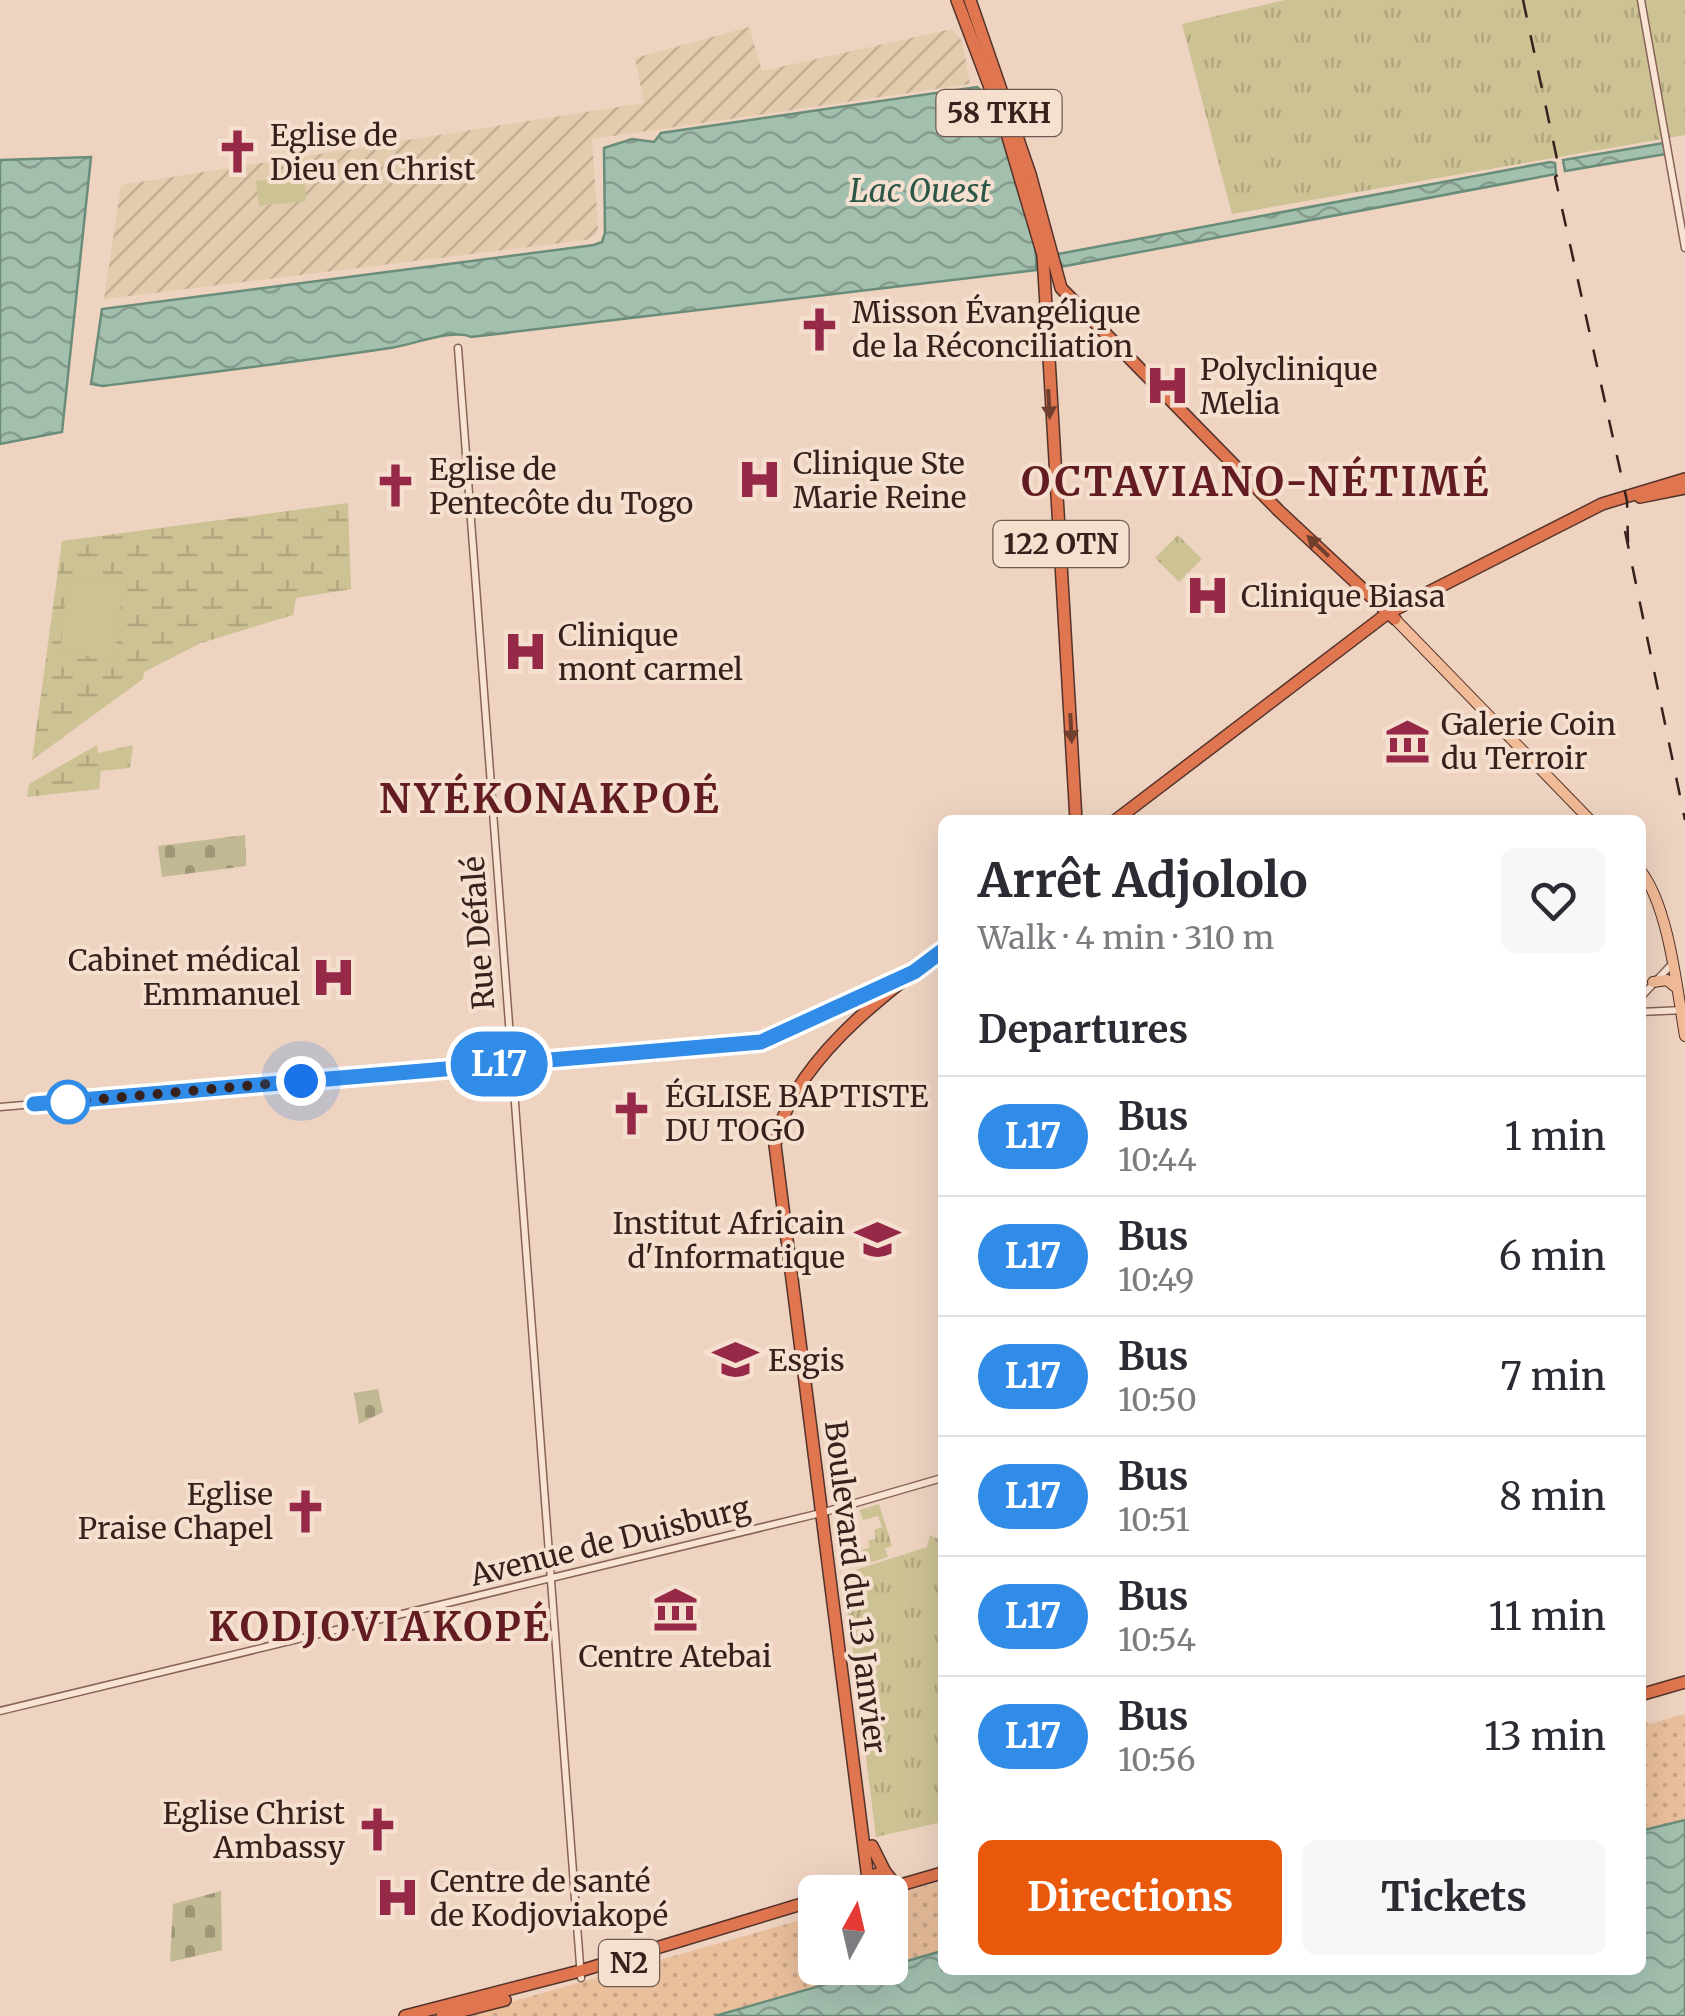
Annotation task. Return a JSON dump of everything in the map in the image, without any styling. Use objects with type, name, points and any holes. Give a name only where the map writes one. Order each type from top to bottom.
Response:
[{"type":"highway","name":"58 TKH","points":[[957,0],[1041,226]]},
{"type":"highway","name":"58 TKH","points":[[970,0],[1041,226]]},
{"type":"highway","points":[[1041,226],[1049,270],[1061,288],[1391,616]]},
{"type":"highway","name":"122 OTN","points":[[1049,270],[1076,815]]},
{"type":"highway","points":[[1123,815],[1391,616],[1602,504],[1685,479]]},
{"type":"highway","points":[[1133,815],[1391,616],[1616,505],[1685,488]]},
{"type":"highway","name":"Boulevard du 13 Janvier","points":[[888,1874],[873,1855],[775,1144],[785,1113],[810,1074],[855,1022],[938,954]]},
{"type":"highway","name":"Boulevard du 13 Janvier","points":[[866,1875],[783,1168],[784,1136],[807,1090],[836,1053],[873,1014],[938,963]]},
{"type":"highway","points":[[1646,1697],[1685,1682]]},
{"type":"highway","points":[[1646,1698],[1685,1690]]},
{"type":"highway","points":[[888,1874],[938,1869]]},
{"type":"highway","points":[[908,1882],[938,1871]]},
{"type":"highway","name":"N2","points":[[405,2016],[581,1975],[798,1905]]},
{"type":"highway","name":"N2","points":[[442,2016],[798,1912]]},
{"type":"main road","points":[[1391,616],[1585,815]]},
{"type":"main road","points":[[1646,880],[1654,893],[1685,1036]]},
{"type":"main road","points":[[1654,982],[1667,980],[1674,987]]},
{"type":"street","points":[[1642,0],[1685,248]]},
{"type":"street","name":"Rue Défalé","points":[[458,348],[581,1975]]},
{"type":"street","points":[[1646,991],[1671,965]]},
{"type":"street","points":[[0,1107],[761,1042],[914,972]]},
{"type":"street","points":[[1646,1011],[1678,1008]]},
{"type":"street","name":"Avenue de Duisburg","points":[[0,1711],[825,1512],[938,1479]]},
{"type":"shaded area","points":[[749,27],[762,71],[952,29],[962,41],[970,84],[592,139],[598,226],[596,235],[586,240],[104,299],[121,185],[644,103],[635,58]]},
{"type":"green space","points":[[1285,0],[1685,0],[1685,135],[1232,214],[1182,24]]},
{"type":"green space","points":[[304,176],[306,201],[259,206],[256,181]]},
{"type":"green space","points":[[348,503],[351,589],[296,598],[293,615],[201,643],[144,672],[143,679],[32,760],[62,541]]},
{"type":"green space","points":[[1178,535],[1202,559],[1179,582],[1155,558]]},
{"type":"green space","points":[[68,577],[123,583],[115,659],[60,653]]},
{"type":"green space","points":[[97,745],[98,753],[133,745],[130,768],[101,771],[99,789],[27,797],[29,784]]},
{"type":"green space","points":[[245,835],[246,866],[162,877],[158,846]]},
{"type":"green space","points":[[378,1389],[383,1412],[359,1424],[354,1393]]},
{"type":"green space","points":[[879,1504],[892,1546],[885,1548],[888,1557],[866,1564],[862,1550],[876,1538],[874,1530],[882,1527],[878,1516],[863,1520],[860,1510]]},
{"type":"green space","points":[[930,1535],[938,1539],[938,1823],[876,1837],[843,1574],[927,1547]]},
{"type":"green space","points":[[221,1891],[222,1950],[170,1962],[173,1904]]},
{"type":"sand","points":[[1685,1714],[1685,1820],[1646,1830],[1646,1721],[1650,1724]]},
{"type":"sand","points":[[938,1883],[938,1952],[908,1960],[908,1891]]},
{"type":"sand","points":[[798,1921],[798,1985],[821,1985],[715,2016],[461,2016]]},
{"type":"water","name":"Lac Ouest","points":[[977,87],[998,119],[1018,173],[1032,230],[1036,270],[471,337],[444,336],[319,358],[103,386],[91,384],[102,309],[594,245],[602,242],[605,233],[604,148],[632,139],[654,142],[661,133]]},
{"type":"water","points":[[1664,143],[1666,154],[1565,171],[1563,160]]},
{"type":"water","points":[[91,157],[62,432],[0,444],[0,160]]},
{"type":"water","points":[[1555,163],[1556,174],[1060,267],[1058,254]]},
{"type":"water","points":[[1685,1820],[1685,2016],[715,2016],[823,1985],[908,1985],[908,1961],[938,1952],[938,1975],[1646,1975],[1646,1830]]},
{"type":"railway","points":[[1523,0],[1560,173],[1555,177],[1627,501],[1628,543]]},
{"type":"railway","points":[[1625,531],[1685,820]]},
{"type":"bus line","name":"L17","points":[[34,1104],[761,1042],[914,972],[938,954]]},
{"type":"place","name":"Eglise de Dieu en Christ","points":[[237,152]]},
{"type":"place","name":"Misson Évangélique de la Réconciliation","points":[[819,329]]},
{"type":"place","name":"Polyclinique Melia","points":[[1167,386]]},
{"type":"place","name":"Clinique Ste Marie Reine","points":[[760,480]]},
{"type":"place","name":"Eglise de Pentecôte du Togo","points":[[396,486]]},
{"type":"place","name":"Clinique Biasa","points":[[1208,596]]},
{"type":"place","name":"Clinique mont carmel","points":[[525,652]]},
{"type":"place","name":"Galerie Coin du Terroir","points":[[1408,741]]},
{"type":"place","name":"Cabinet médical Emmanuel","points":[[333,977]]},
{"type":"place","name":"ÉGLISE BAPTISTE DU TOGO","points":[[632,1113]]},
{"type":"place","name":"Institut Africain d'Informatique","points":[[878,1240]]},
{"type":"place","name":"Esgis","points":[[735,1360]]},
{"type":"place","name":"Eglise Praise Chapel","points":[[306,1511]]},
{"type":"place","name":"Centre Atebai","points":[[675,1609]]},
{"type":"place","name":"Eglise Christ Ambassy","points":[[378,1830]]},
{"type":"place","name":"Centre de santé de Kodjoviakopé","points":[[397,1898]]},
{"type":"district","name":"OCTAVIANO-NÉTIMÉ","points":[[1256,482]]},
{"type":"district","name":"NYÉKONAKPOÉ","points":[[550,799]]},
{"type":"district","name":"KODJOVIAKOPÉ","points":[[380,1627]]},
{"type":"route","points":[[68,1102],[301,1081]]}]
